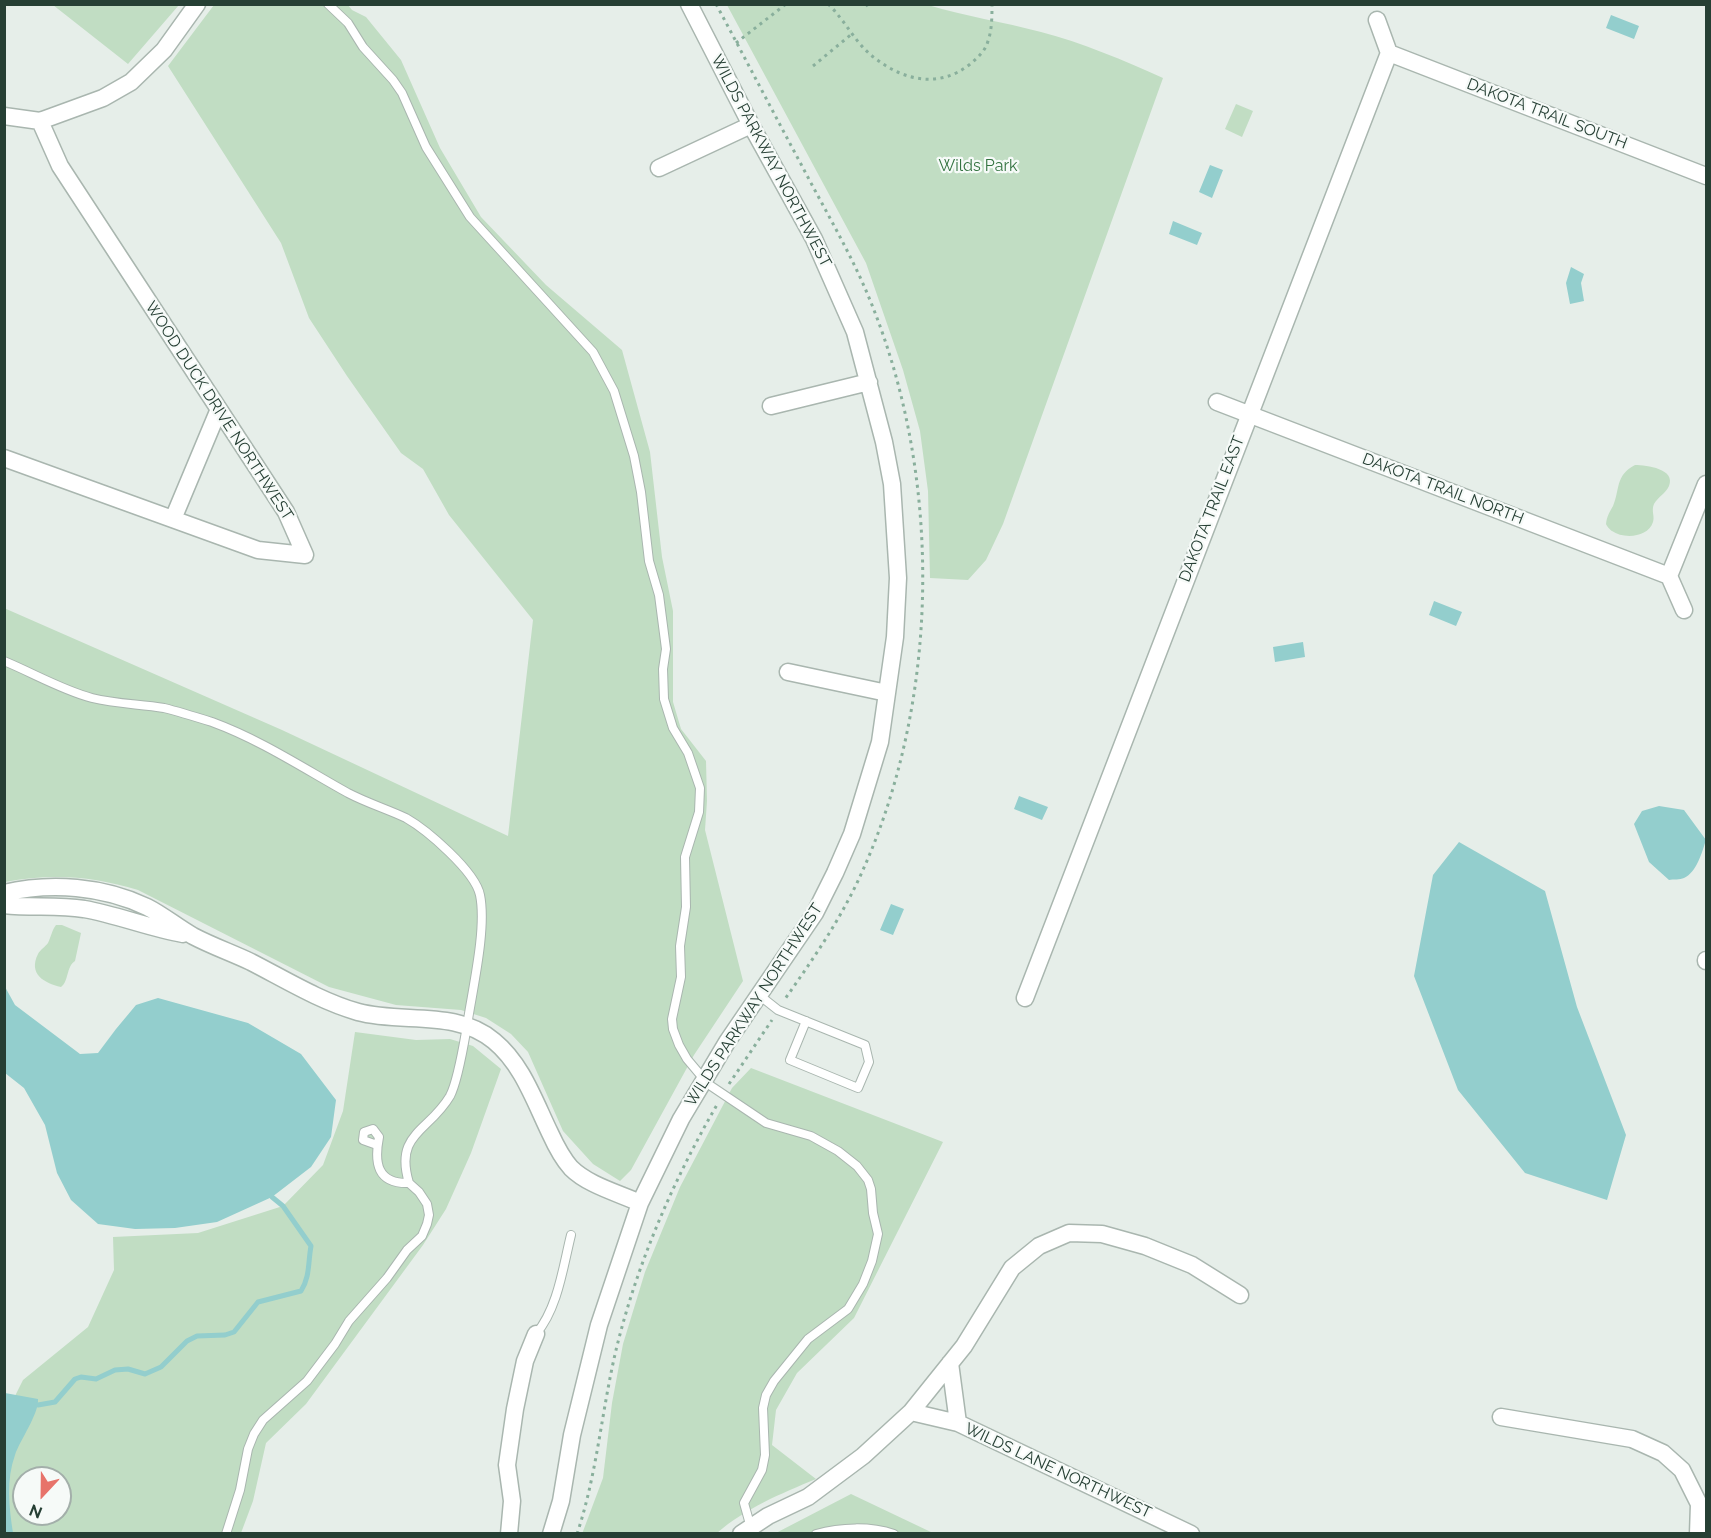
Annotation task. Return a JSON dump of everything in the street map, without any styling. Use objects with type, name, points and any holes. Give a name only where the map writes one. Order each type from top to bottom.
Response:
[{"type":"street","points":[[4,116],[40,121],[103,98],[131,82],[164,50],[197,4]]},
{"type":"street","name":"WILDS PARKWAY NORTHWEST","points":[[551,1533],[561,1501],[572,1435],[599,1325],[640,1203],[681,1119],[727,1042],[815,913],[852,834],[880,742],[895,637],[898,578],[890,473],[855,332],[814,239],[751,125],[689,4]]},
{"type":"street","points":[[1377,20],[1389,53]]},
{"type":"street","name":"DAKOTA TRAIL SOUTH","points":[[1389,53],[1707,176]]},
{"type":"street","name":"DAKOTA TRAIL EAST","points":[[1025,998],[1389,53]]},
{"type":"street","name":"WOOD DUCK DRIVE NORTHWEST","points":[[4,458],[258,550],[306,555],[286,512],[60,166],[40,121]]},
{"type":"street","points":[[659,168],[751,125]]},
{"type":"street","points":[[771,406],[869,382]]},
{"type":"street","name":"DAKOTA TRAIL NORTH","points":[[1217,402],[1669,576]]},
{"type":"street","points":[[173,519],[219,409]]},
{"type":"street","points":[[1684,610],[1669,576],[1707,484]]},
{"type":"street","points":[[788,672],[888,693]]},
{"type":"street","points":[[4,893],[52,888],[85,888],[118,895],[148,908],[193,936],[251,962],[321,999],[359,1012],[402,1019],[446,1020],[474,1027],[493,1040],[513,1059],[556,1145],[571,1168],[593,1183],[640,1203]]},
{"type":"street","points":[[4,905],[82,909],[154,929],[193,936]]},
{"type":"street","points":[[748,1531],[768,1516],[808,1497],[863,1456],[911,1412],[964,1346],[1012,1268],[1039,1246],[1069,1233],[1102,1234],[1145,1246],[1192,1265],[1240,1295]]},
{"type":"street","points":[[509,1533],[512,1501],[507,1464],[513,1420],[525,1361],[537,1334]]},
{"type":"street","name":"WILDS LANE NORTHWEST","points":[[950,1363],[958,1423]]},
{"type":"street","name":"WILDS LANE NORTHWEST","points":[[911,1412],[958,1423],[1191,1533]]},
{"type":"street","points":[[1501,1416],[1632,1439],[1663,1453],[1682,1470],[1700,1504],[1698,1533]]},
{"type":"lane","points":[[328,4],[348,23],[363,47],[402,93],[433,160],[470,217],[528,284],[593,352],[614,391],[634,456],[641,492],[649,561],[659,595],[666,649],[663,669],[664,699],[670,721],[688,753],[700,788],[699,812],[685,857],[686,907],[680,946],[681,977],[672,1019],[679,1045],[687,1059],[705,1080],[723,1095],[766,1123],[811,1136],[838,1151],[857,1166],[872,1189],[873,1213],[878,1234],[872,1261],[857,1297],[848,1310],[808,1339],[797,1350],[766,1395],[762,1423],[765,1455],[759,1477],[744,1503],[748,1531]]},
{"type":"lane","points":[[4,662],[90,698],[163,708],[213,723],[277,751],[350,794],[406,818],[456,859],[471,877],[480,894],[480,934],[464,1047],[450,1094],[438,1112],[408,1144],[404,1168],[409,1183]]},
{"type":"lane","points":[[759,995],[778,1010],[806,1021],[865,1046],[869,1062],[858,1088],[790,1060],[806,1021]]},
{"type":"lane","points":[[226,1533],[240,1490],[248,1449],[263,1420],[307,1381],[349,1321],[387,1278],[407,1250],[422,1236],[427,1224],[429,1215],[427,1204],[419,1191],[409,1183],[390,1181],[381,1175],[377,1164],[377,1145]]},
{"type":"lane","points":[[537,1334],[545,1324],[560,1282],[570,1235]]},
{"type":"lane","points":[[816,1533],[867,1529],[894,1533]]},
{"type":"path","points":[[577,1533],[591,1483],[618,1341],[641,1268],[696,1142],[723,1095],[831,933],[856,883],[887,808],[906,741],[918,668],[922,561],[917,472],[899,385],[873,306],[851,258],[716,4]]},
{"type":"path","points":[[736,43],[786,4]]},
{"type":"path","points":[[828,4],[842,18],[861,45],[876,59],[897,73],[915,79],[932,81],[947,78],[981,56],[988,42],[992,4]]},
{"type":"path","points":[[813,66],[853,33]]},
{"type":"green space","points":[[53,5],[179,5],[128,64]]},
{"type":"green space","points":[[214,5],[348,5],[352,10],[366,17],[401,60],[440,148],[481,217],[546,285],[622,350],[650,452],[662,557],[673,611],[673,702],[681,729],[706,761],[705,830],[743,981],[694,1055],[631,1170],[620,1181],[593,1164],[563,1131],[528,1052],[511,1034],[486,1018],[461,1010],[396,1005],[329,987],[138,890],[121,885],[72,877],[39,877],[5,882],[4,608],[282,730],[508,836],[533,620],[449,515],[423,469],[401,453],[347,376],[309,318],[281,243],[168,66]]},
{"type":"green space","name":"Wilds Park","points":[[727,5],[928,5],[1056,36],[1103,52],[1163,78],[1003,524],[986,560],[968,580],[930,578],[928,491],[920,431],[903,370],[866,263]]},
{"type":"green space","points":[[1236,104],[1253,111],[1242,137],[1225,129]]},
{"type":"green space","points":[[1635,465],[1659,469],[1670,480],[1666,491],[1654,504],[1650,527],[1641,534],[1628,536],[1611,530],[1606,525],[1606,521],[1621,478]]},
{"type":"green space","points":[[56,925],[62,925],[81,933],[75,961],[61,987],[44,980],[36,972],[35,967],[38,954],[48,943]]},
{"type":"green space","points":[[355,1032],[416,1040],[450,1039],[473,1046],[501,1069],[471,1153],[446,1209],[423,1245],[306,1404],[266,1443],[253,1501],[241,1533],[5,1533],[4,1418],[23,1380],[88,1327],[114,1270],[113,1237],[198,1233],[283,1206],[323,1165],[343,1111]]},
{"type":"green space","points":[[751,1068],[943,1142],[854,1318],[797,1373],[776,1410],[772,1445],[816,1479],[752,1509],[717,1533],[582,1534],[603,1478],[612,1403],[623,1344],[645,1272],[680,1187],[732,1088]]},
{"type":"green space","points":[[851,1494],[933,1533],[774,1534]]},
{"type":"water","points":[[1611,15],[1639,26],[1634,39],[1606,28]]},
{"type":"water","points":[[1210,165],[1223,170],[1212,198],[1199,192]]},
{"type":"water","points":[[1173,221],[1202,233],[1197,245],[1169,234]]},
{"type":"water","points":[[1571,267],[1584,274],[1581,283],[1584,301],[1570,304],[1566,283]]},
{"type":"water","points":[[1434,601],[1462,612],[1456,626],[1429,615]]},
{"type":"water","points":[[1303,642],[1305,657],[1275,662],[1273,647]]},
{"type":"water","points":[[1019,796],[1048,807],[1042,820],[1014,809]]},
{"type":"water","points":[[1659,806],[1684,810],[1706,840],[1696,867],[1682,879],[1669,880],[1649,862],[1634,824],[1642,811]]},
{"type":"water","points":[[1459,842],[1545,891],[1577,1007],[1626,1135],[1607,1200],[1525,1173],[1458,1090],[1414,976],[1433,875]]},
{"type":"water","points":[[891,904],[904,909],[893,935],[880,930]]},
{"type":"water","points":[[4,985],[15,1005],[80,1054],[98,1053],[136,1005],[158,998],[248,1023],[301,1054],[336,1100],[331,1137],[311,1167],[272,1197],[217,1222],[175,1228],[135,1229],[98,1224],[71,1200],[57,1173],[45,1125],[24,1088],[5,1073]]},
{"type":"water","points":[[5,1393],[38,1399],[38,1405],[12,1464],[9,1484],[13,1533],[5,1533]]},
{"type":"waterway","points":[[38,1405],[55,1402],[75,1379],[81,1377],[96,1379],[115,1370],[128,1369],[145,1374],[161,1367],[187,1341],[197,1336],[225,1335],[234,1332],[258,1302],[301,1291],[307,1275],[311,1246],[283,1206],[272,1197]]}]
